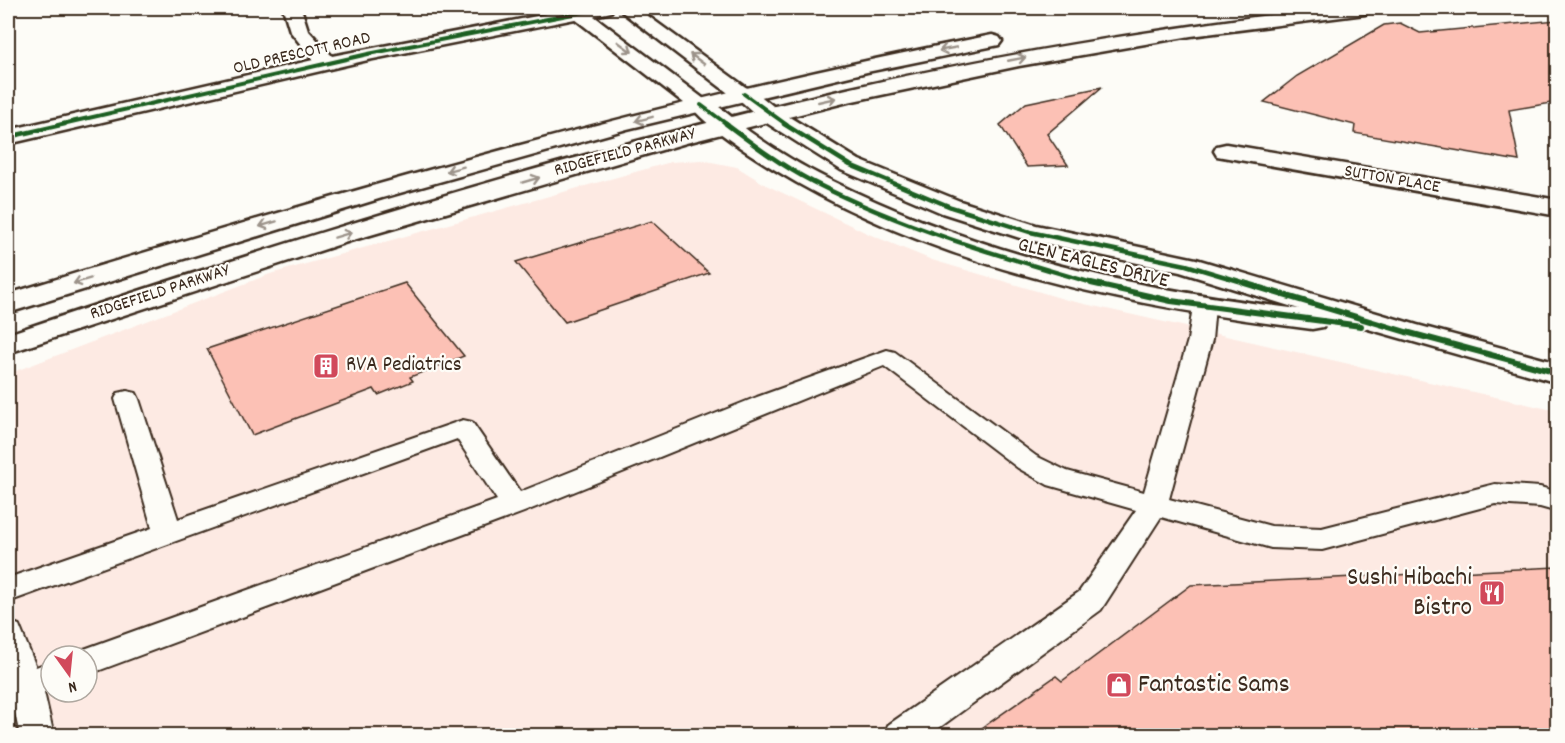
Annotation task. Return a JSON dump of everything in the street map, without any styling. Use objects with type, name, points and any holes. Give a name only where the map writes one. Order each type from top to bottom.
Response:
[{"type":"street","points":[[292,8],[292,15],[300,32],[327,63]]},
{"type":"street","name":"OLD PRESCOTT ROAD","points":[[8,137],[327,63],[604,8]]},
{"type":"street","name":"GLEN EAGLES DRIVE","points":[[626,8],[770,115],[850,165],[951,207],[1030,232],[1186,266],[1406,332],[1557,373]]},
{"type":"street","name":"RIDGEFIELD PARKWAY","points":[[8,344],[179,286],[441,205],[728,126],[907,81],[1175,31],[1365,8]]},
{"type":"street","name":"GLEN EAGLES DRIVE","points":[[578,13],[766,154],[813,182],[904,223],[1050,272],[1170,301],[1406,332]]},
{"type":"street","name":"RIDGEFIELD PARKWAY","points":[[8,304],[432,176],[744,94],[1016,36]]},
{"type":"street","name":"SUTTON PLACE","points":[[1226,151],[1557,208]]},
{"type":"lane","points":[[900,735],[1090,601],[1154,505],[1200,339],[1204,306]]},
{"type":"lane","points":[[99,658],[514,505],[766,403],[887,357],[1027,462],[1058,478],[1271,537],[1322,539],[1495,494],[1540,497],[1557,502]]},
{"type":"lane","points":[[127,399],[168,533]]},
{"type":"lane","points":[[8,590],[463,428],[514,505]]},
{"type":"lane","points":[[8,634],[28,685],[37,735]]},
{"type":"shaded area","points":[[701,160],[737,167],[766,185],[871,235],[932,260],[1067,300],[1557,411],[1557,735],[8,736],[8,374],[270,274],[671,162]]},
{"type":"building","points":[[1557,20],[1557,102],[1509,110],[1519,161],[1354,133],[1355,125],[1264,102],[1297,76],[1384,25],[1400,23],[1420,33]]},
{"type":"building","points":[[1102,87],[1047,134],[1068,165],[1027,167],[1000,125],[1026,103]]},
{"type":"building","points":[[652,221],[709,273],[565,322],[516,262]]},
{"type":"building","name":"RVA Pediatrics","points":[[405,283],[464,356],[410,377],[413,381],[378,395],[374,389],[252,435],[207,349]]},
{"type":"building","points":[[1557,567],[1557,730],[1462,735],[972,735],[1056,676],[1062,681],[1191,585]]},
{"type":"cycle path","points":[[8,137],[368,54],[604,8]]},
{"type":"cycle path","points":[[744,94],[770,115],[850,165],[951,207],[1030,232],[1186,265],[1406,332],[1558,373]]},
{"type":"cycle path","points":[[701,105],[766,154],[813,182],[904,223],[971,247],[1102,286],[1171,301],[1361,326]]},
{"type":"place","name":"RVA Pediatrics","points":[[326,366]]},
{"type":"place","name":"Sushi Hibachi Bistro","points":[[1492,593]]},
{"type":"place","name":"Fantastic Sams","points":[[1119,685]]}]
